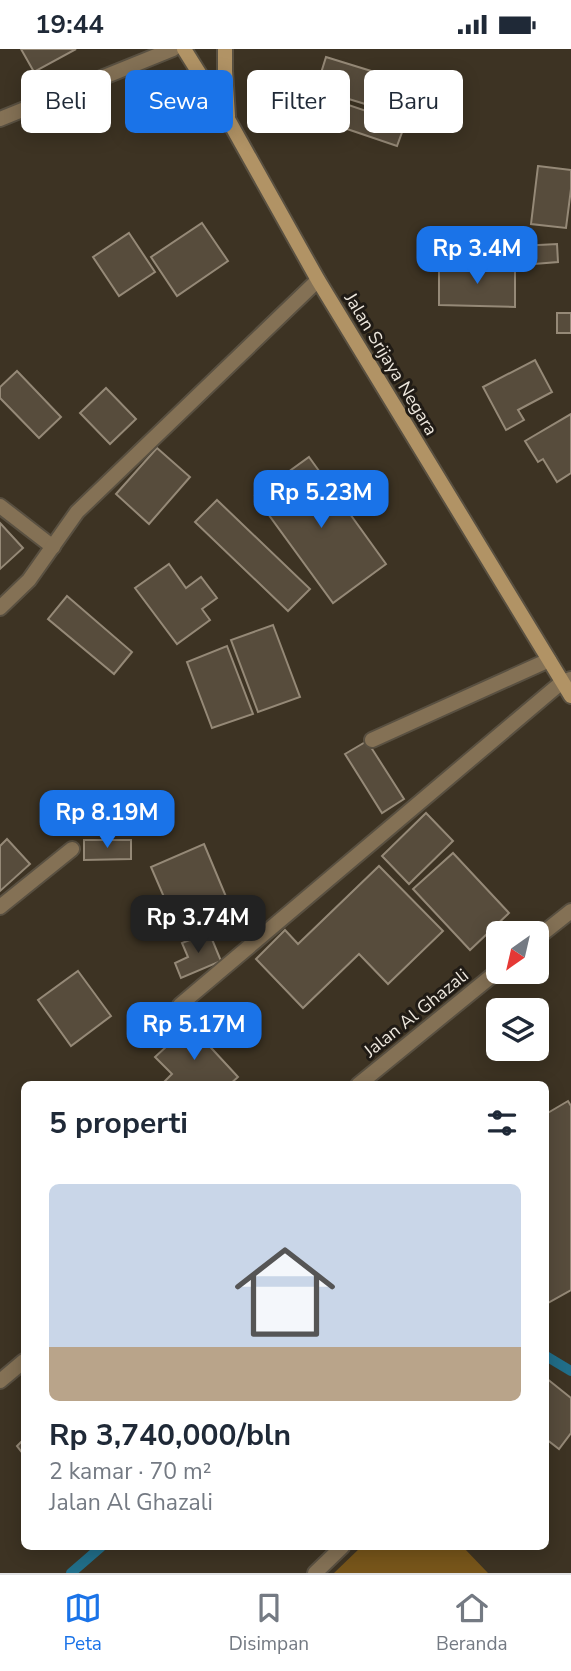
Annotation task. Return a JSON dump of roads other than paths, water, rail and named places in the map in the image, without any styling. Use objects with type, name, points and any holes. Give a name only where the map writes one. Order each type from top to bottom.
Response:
[{"type":"main road","name":"Jalan Srijaya Negara","points":[[184,49],[197,70]]},
{"type":"main road","points":[[225,49],[225,70]]},
{"type":"main road","name":"Jalan Srijaya Negara","points":[[233,128],[318,281],[549,660],[567,681],[571,696]]},
{"type":"street","points":[[0,118],[173,49]]},
{"type":"street","points":[[0,608],[29,580],[77,512],[318,281]]},
{"type":"street","points":[[0,506],[52,547]]},
{"type":"street","points":[[372,740],[549,660]]},
{"type":"street","points":[[180,1005],[567,681]]},
{"type":"street","points":[[0,907],[72,849]]},
{"type":"street","points":[[550,928],[571,911]]},
{"type":"street","name":"Jalan Al Ghazali","points":[[363,1081],[486,981]]},
{"type":"street","points":[[0,1381],[21,1364]]},
{"type":"street","points":[[315,1573],[339,1550]]},
{"type":"waterway","points":[[549,1358],[571,1371]]},
{"type":"waterway","points":[[71,1573],[98,1550]]}]
